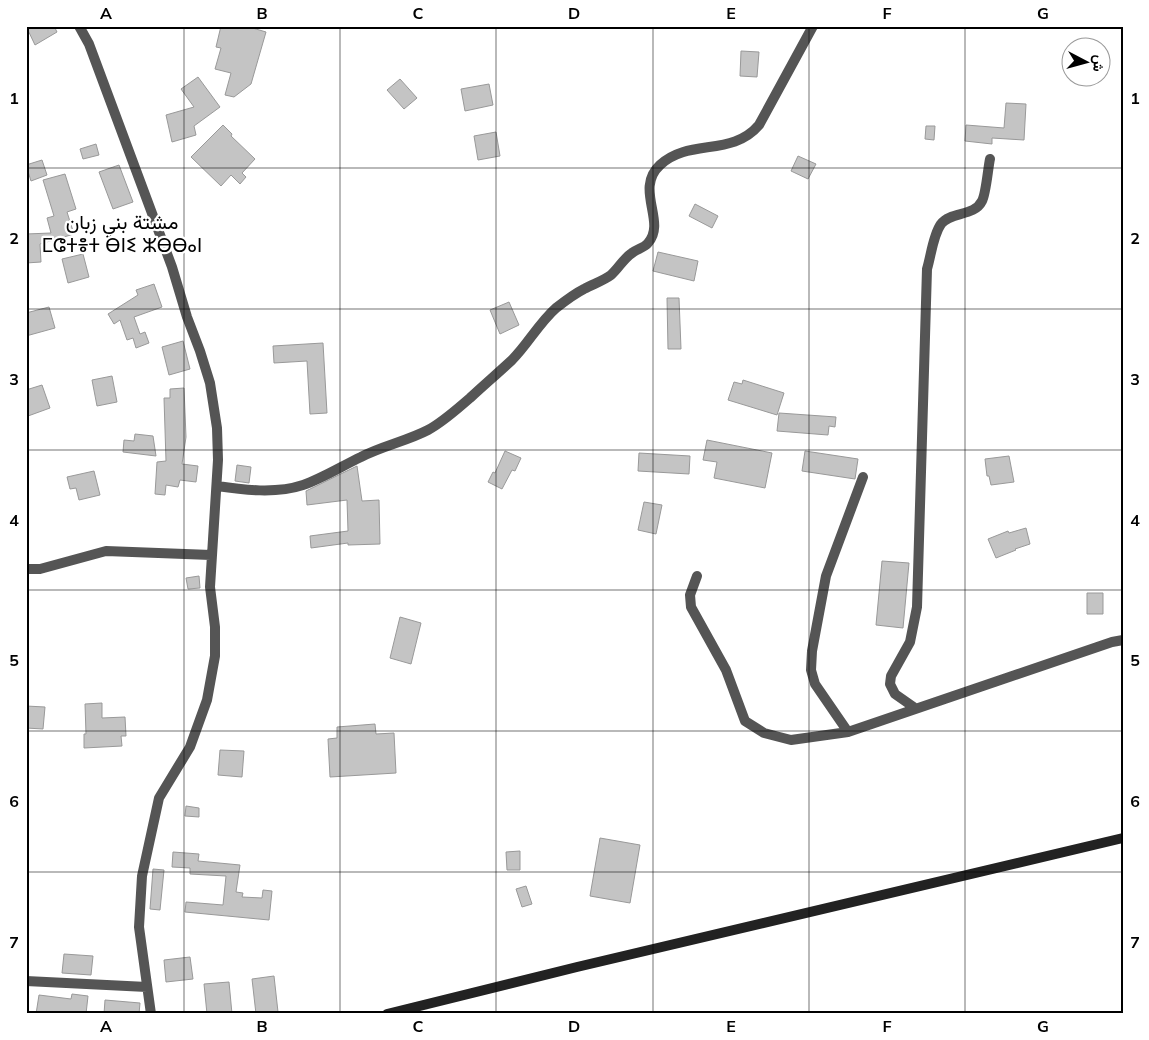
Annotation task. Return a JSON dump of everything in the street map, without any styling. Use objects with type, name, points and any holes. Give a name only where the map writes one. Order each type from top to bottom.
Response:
[{"type":"main road","points":[[387,1014],[577,967],[1123,838]]},
{"type":"street","points":[[79,26],[89,44],[172,267],[210,383],[217,428],[218,460],[210,587],[215,627],[215,656],[207,700],[190,747],[159,798],[142,876],[139,928],[151,1014]]},
{"type":"street","points":[[216,486],[239,489],[283,489],[303,485],[361,457],[390,444],[415,436],[438,424],[513,358],[556,309],[583,289],[611,275],[630,254],[650,241],[653,228],[649,185],[650,177],[654,171],[672,156],[688,150],[728,144],[740,141],[751,135],[759,125],[813,26]]},
{"type":"street","points":[[915,708],[895,694],[890,684],[891,676],[910,642],[917,607],[927,269],[942,223],[954,216],[972,211],[982,201],[990,159]]},
{"type":"street","points":[[848,732],[815,684],[811,670],[812,651],[826,576],[863,477]]},
{"type":"street","points":[[26,569],[40,569],[106,551],[211,555]]},
{"type":"street","points":[[697,576],[690,595],[691,607],[726,670],[745,720],[764,733],[791,740],[848,732],[1112,642],[1123,640]]},
{"type":"street","points":[[26,981],[147,987]]},
{"type":"building","points":[[26,26],[54,26],[57,32],[35,45]]},
{"type":"building","points":[[221,26],[246,26],[266,32],[251,84],[234,97],[225,95],[231,73],[215,69],[221,48],[216,47]]},
{"type":"building","points":[[741,51],[759,52],[757,77],[740,76]]},
{"type":"building","points":[[198,77],[220,107],[194,126],[196,135],[172,142],[166,115],[194,107],[181,89]]},
{"type":"building","points":[[400,79],[417,98],[404,109],[387,90]]},
{"type":"building","points":[[489,84],[493,105],[465,111],[461,89]]},
{"type":"building","points":[[1006,103],[1026,104],[1024,140],[992,138],[992,144],[965,141],[966,125],[1004,128]]},
{"type":"building","points":[[223,125],[232,134],[231,136],[255,159],[242,173],[246,177],[240,184],[231,175],[221,186],[191,157]]},
{"type":"building","points":[[926,126],[935,126],[934,140],[925,139]]},
{"type":"building","points":[[496,132],[500,156],[478,160],[474,136]]},
{"type":"building","points":[[96,144],[99,155],[83,159],[80,149]]},
{"type":"building","points":[[798,156],[816,164],[808,179],[791,171]]},
{"type":"building","points":[[42,160],[47,175],[31,181],[26,165]]},
{"type":"building","points":[[119,165],[133,202],[113,209],[99,172]]},
{"type":"building","points":[[65,174],[76,209],[67,212],[74,234],[40,244],[41,262],[26,263],[26,234],[51,233],[47,218],[54,216],[43,180]]},
{"type":"building","points":[[695,204],[718,216],[712,228],[689,216]]},
{"type":"building","points":[[658,252],[698,261],[694,281],[653,271]]},
{"type":"building","points":[[83,254],[89,277],[68,283],[62,259]]},
{"type":"building","points":[[154,284],[162,307],[134,317],[140,334],[145,332],[149,343],[136,348],[133,338],[127,340],[120,320],[114,324],[108,314],[138,295],[136,290]]},
{"type":"building","points":[[667,298],[679,298],[681,349],[668,349]]},
{"type":"building","points":[[509,302],[519,325],[500,334],[490,310]]},
{"type":"building","points":[[49,307],[55,328],[26,336],[26,313]]},
{"type":"building","points":[[183,341],[190,369],[169,375],[162,347]]},
{"type":"building","points":[[323,343],[327,413],[310,414],[307,361],[274,363],[273,346]]},
{"type":"building","points":[[112,376],[117,402],[97,406],[92,380]]},
{"type":"building","points":[[743,380],[784,393],[777,415],[728,400],[734,382],[742,384]]},
{"type":"building","points":[[42,385],[50,408],[28,416],[26,410],[26,390]]},
{"type":"building","points":[[184,388],[186,437],[182,464],[198,466],[196,482],[180,480],[178,487],[166,485],[165,495],[155,494],[157,462],[166,461],[164,398],[170,398],[170,389]]},
{"type":"building","points":[[779,413],[836,417],[835,427],[829,426],[828,435],[777,431]]},
{"type":"building","points":[[135,434],[153,436],[156,456],[123,452],[124,440],[134,441]]},
{"type":"building","points":[[707,440],[772,453],[765,488],[714,478],[717,462],[703,460]]},
{"type":"building","points":[[505,451],[521,458],[515,471],[512,470],[502,489],[488,482],[493,472],[495,473]]},
{"type":"building","points":[[805,451],[858,459],[855,479],[802,471]]},
{"type":"building","points":[[639,453],[690,456],[689,474],[638,471]]},
{"type":"building","points":[[1009,456],[1014,482],[991,485],[989,476],[987,476],[985,459]]},
{"type":"building","points":[[237,465],[251,467],[249,483],[235,481]]},
{"type":"building","points":[[357,466],[362,501],[379,500],[380,544],[348,545],[348,543],[311,548],[310,536],[348,531],[347,500],[307,505],[306,491]]},
{"type":"building","points":[[94,471],[100,495],[79,500],[76,488],[70,489],[67,477]]},
{"type":"building","points":[[644,502],[662,505],[656,534],[638,530]]},
{"type":"building","points":[[1026,528],[1030,544],[996,558],[988,539],[1008,531],[1009,533]]},
{"type":"building","points":[[882,561],[909,563],[903,628],[876,625]]},
{"type":"building","points":[[199,576],[200,588],[188,589],[186,578]]},
{"type":"building","points":[[1087,593],[1103,593],[1103,614],[1087,614]]},
{"type":"building","points":[[400,617],[421,623],[411,664],[390,658]]},
{"type":"building","points":[[102,703],[102,718],[125,717],[126,736],[121,736],[122,746],[84,748],[84,734],[86,734],[85,704]]},
{"type":"building","points":[[26,706],[45,707],[43,729],[26,728]]},
{"type":"building","points":[[375,724],[376,734],[394,733],[396,773],[330,777],[328,739],[337,738],[337,727]]},
{"type":"building","points":[[220,750],[244,751],[242,777],[218,775]]},
{"type":"building","points":[[186,806],[199,808],[199,817],[185,816]]},
{"type":"building","points":[[600,838],[640,845],[630,903],[590,896]]},
{"type":"building","points":[[520,851],[520,870],[507,870],[506,852]]},
{"type":"building","points":[[173,852],[199,854],[198,861],[240,865],[236,892],[243,893],[242,897],[262,898],[263,890],[272,891],[269,920],[185,912],[186,902],[223,905],[226,876],[190,874],[190,868],[172,867]]},
{"type":"building","points":[[153,869],[164,870],[160,910],[150,909]]},
{"type":"building","points":[[526,886],[532,904],[522,907],[516,889]]},
{"type":"building","points":[[64,954],[93,956],[91,975],[62,973]]},
{"type":"building","points":[[190,957],[193,979],[166,982],[164,960]]},
{"type":"building","points":[[274,976],[278,1012],[256,1014],[252,979]]},
{"type":"building","points":[[229,982],[232,1014],[207,1014],[204,984]]},
{"type":"building","points":[[72,994],[88,996],[86,1014],[36,1014],[39,995],[71,999]]},
{"type":"building","points":[[105,1000],[140,1003],[139,1014],[104,1014]]},
{"type":"district","name":"مشتة بني زبان ⵎⵛⵜⴻⵜ ⴱⵏⵉ ⵣⴱⴱⴰⵏ","points":[[122,232]]}]
